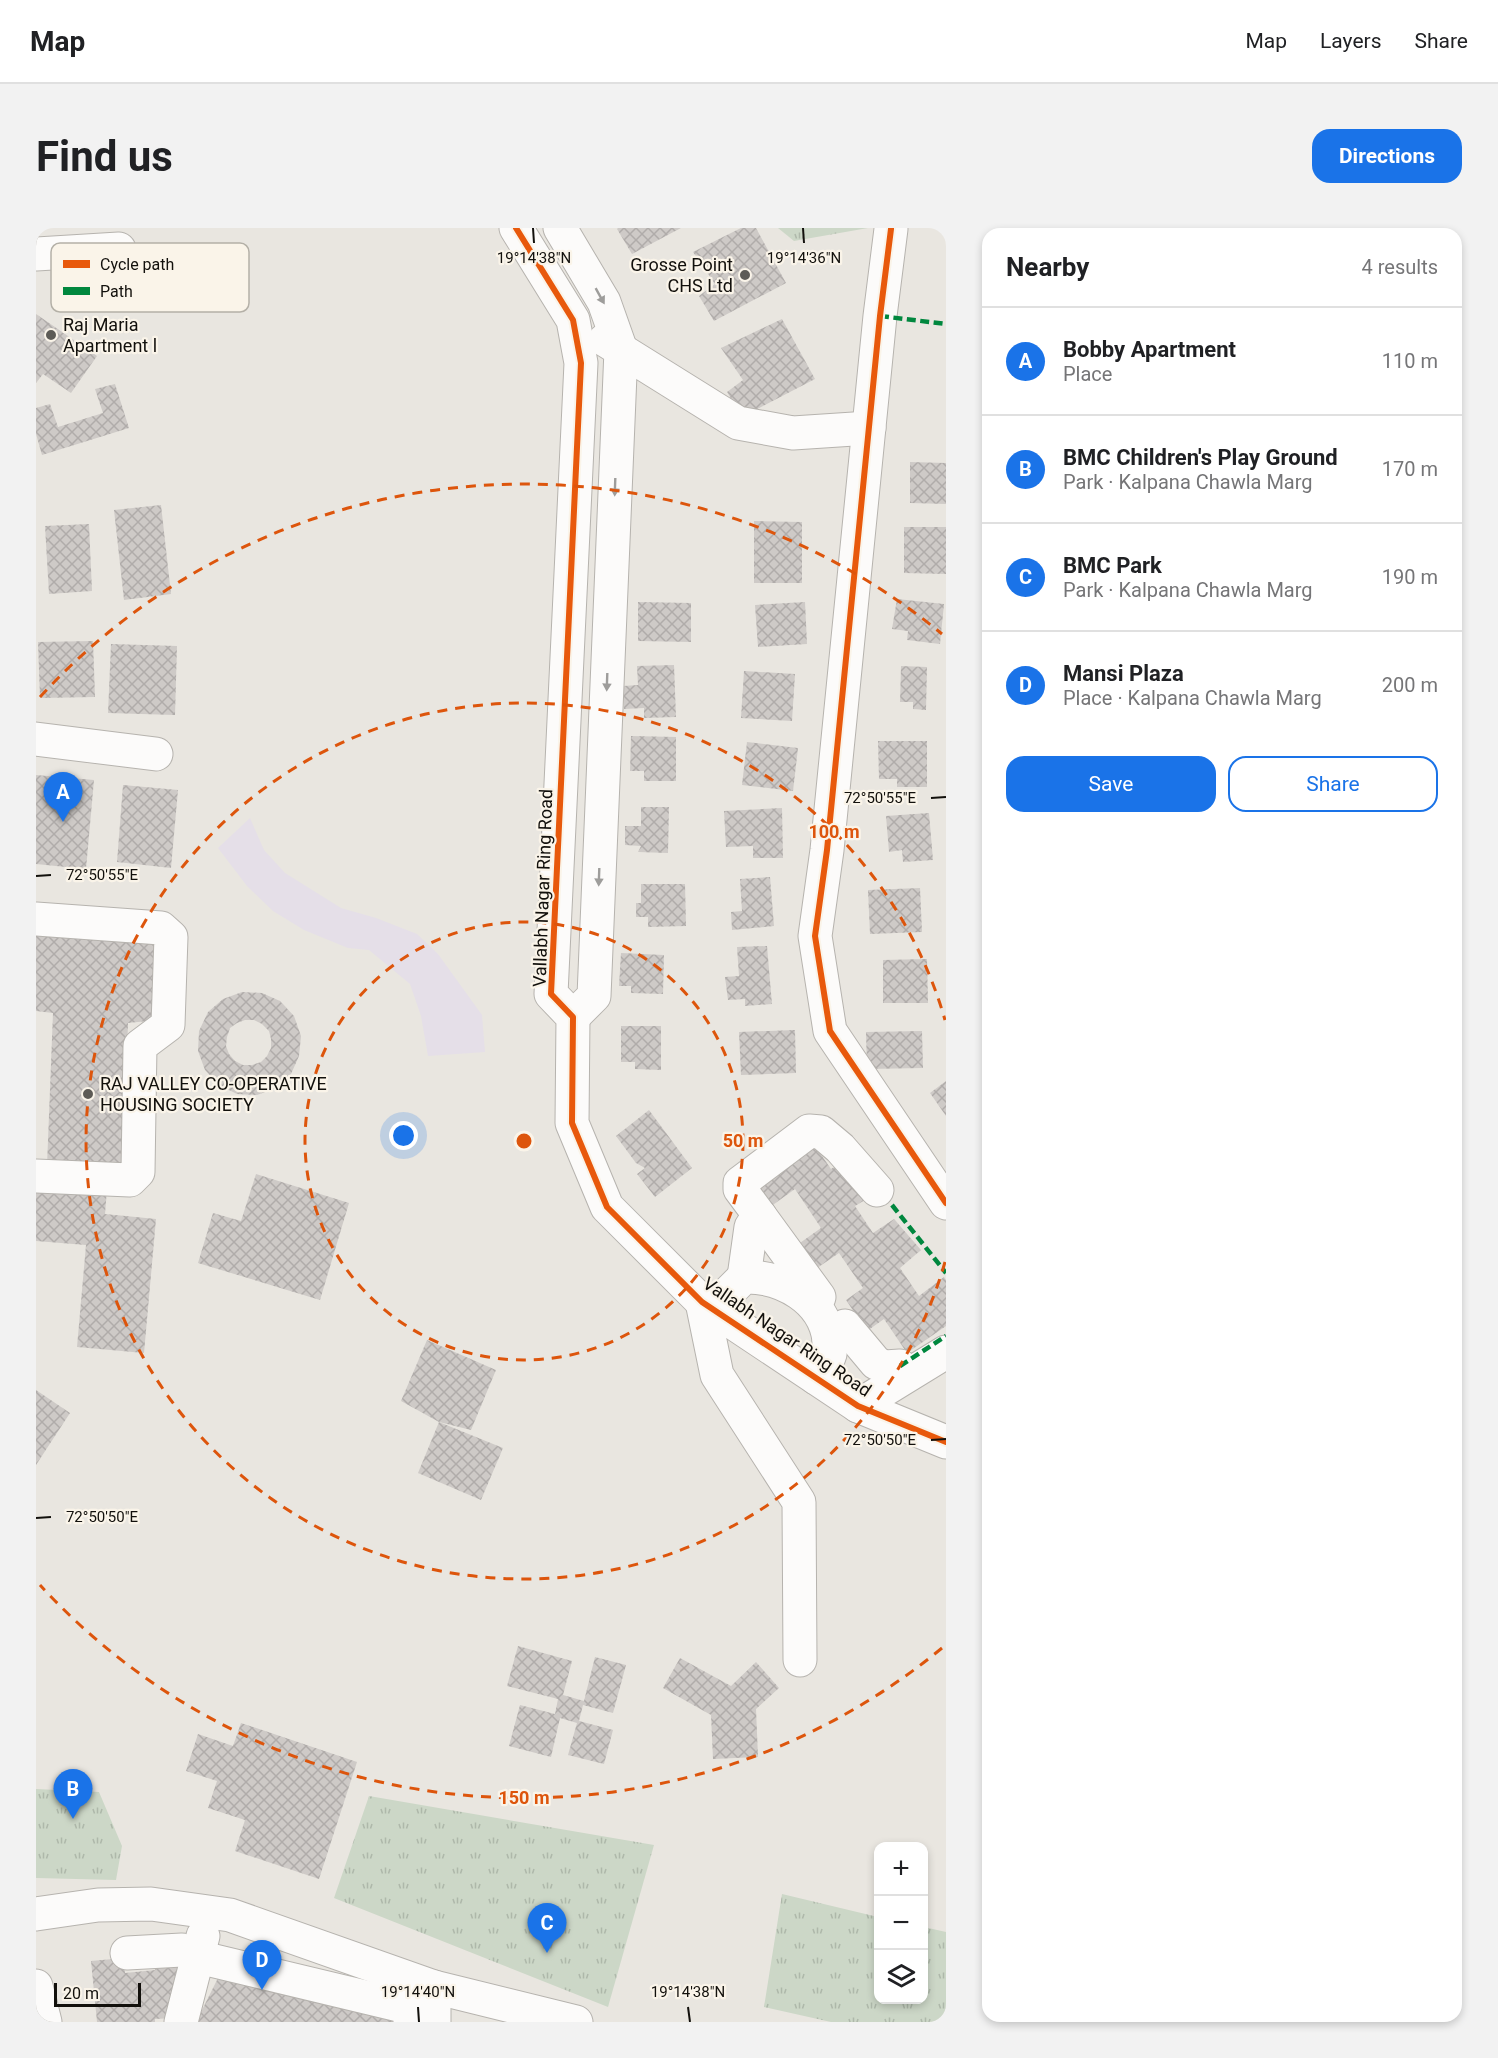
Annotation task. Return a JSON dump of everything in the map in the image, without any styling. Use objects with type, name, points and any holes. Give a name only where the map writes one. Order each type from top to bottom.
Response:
[{"type":"street","name":"Vallabh Nagar Ring Road","points":[[516,228],[573,320],[581,363],[565,738],[551,994],[573,1017],[572,1123],[607,1207],[707,1305],[858,1406],[946,1442]]},
{"type":"street","points":[[560,228],[604,302],[621,350],[594,996],[573,1017]]},
{"type":"street","points":[[891,229],[880,316],[827,850],[815,936],[830,1031],[946,1203]]},
{"type":"street","points":[[36,254],[51,253]]},
{"type":"street","points":[[573,320],[738,423],[792,433],[869,429]]},
{"type":"street","points":[[36,739],[156,754]]},
{"type":"street","points":[[36,919],[161,928],[171,937],[168,1025],[140,1046],[138,1172],[130,1180],[36,1176]]},
{"type":"street","points":[[828,1308],[808,1284],[740,1189],[740,1183],[809,1131],[821,1132],[840,1148],[877,1190]]},
{"type":"street","points":[[744,1277],[751,1227],[760,1216]]},
{"type":"street","points":[[800,1660],[799,1503],[717,1375],[707,1305],[744,1277],[762,1276],[787,1285],[809,1300],[827,1327],[830,1354],[816,1378]]},
{"type":"street","points":[[829,1341],[845,1326],[876,1364],[885,1367],[900,1366]]},
{"type":"street","points":[[858,1406],[946,1352]]},
{"type":"street","points":[[36,1914],[98,1905],[151,1904],[230,1915],[434,1987],[537,2018],[576,2022]]},
{"type":"street","points":[[181,2022],[209,1912]]},
{"type":"street","points":[[127,1953],[182,1950],[198,1957],[406,2007],[411,2017],[410,2022]]},
{"type":"street","points":[[36,1986],[45,2022]]},
{"type":"street","points":[[434,1987],[434,2022]]},
{"type":"shaded area","points":[[250,818],[264,850],[285,873],[341,908],[376,918],[417,934],[438,954],[482,1015],[485,1052],[428,1056],[421,1016],[410,984],[369,950],[348,948],[304,930],[273,911],[247,886],[218,848]]},
{"type":"green space","points":[[778,228],[868,228],[794,241]]},
{"type":"green space","points":[[36,1789],[99,1792],[122,1846],[116,1880],[36,1878]]},
{"type":"green space","points":[[369,1796],[654,1845],[608,2007],[334,1898]]},
{"type":"green space","points":[[782,1894],[874,1916],[874,2004],[928,2004],[928,1928],[946,1932],[946,2022],[831,2022],[764,2007]]},
{"type":"building","points":[[618,228],[681,228],[632,254]]},
{"type":"building","name":"Grosse Point CHS Ltd","points":[[741,228],[756,228],[786,283],[714,321],[699,296],[715,284],[693,252]]},
{"type":"building","name":"Raj Maria Apartment l","points":[[36,314],[97,356],[71,393],[43,374],[36,383]]},
{"type":"building","points":[[782,319],[815,379],[742,417],[727,392],[743,380],[721,348]]},
{"type":"building","points":[[115,384],[129,428],[42,455],[36,434],[36,408],[50,404],[58,427],[103,413],[95,389]]},
{"type":"building","points":[[910,462],[946,463],[946,504],[910,503]]},
{"type":"building","points":[[161,505],[171,594],[124,600],[114,510]]},
{"type":"building","points":[[754,521],[802,522],[802,583],[754,583]]},
{"type":"building","points":[[89,524],[92,591],[49,594],[45,526]]},
{"type":"building","points":[[904,527],[946,527],[946,574],[904,573]]},
{"type":"building","points":[[897,599],[944,604],[940,644],[907,640],[908,631],[892,629]]},
{"type":"building","points":[[638,602],[691,603],[691,642],[638,641]]},
{"type":"building","points":[[805,602],[807,644],[758,647],[755,605]]},
{"type":"building","points":[[93,641],[95,697],[40,698],[38,642]]},
{"type":"building","points":[[111,644],[177,646],[175,715],[108,713]]},
{"type":"building","points":[[674,665],[676,717],[644,718],[644,708],[624,709],[623,686],[638,685],[637,666]]},
{"type":"building","points":[[901,666],[927,667],[926,710],[913,709],[913,702],[900,702]]},
{"type":"building","points":[[744,671],[795,674],[792,721],[741,718]]},
{"type":"building","points":[[631,736],[676,737],[676,781],[644,781],[644,771],[630,771]]},
{"type":"building","points":[[878,741],[927,741],[927,787],[897,787],[897,779],[879,779]]},
{"type":"building","points":[[747,742],[798,748],[793,791],[742,785]]},
{"type":"building","points":[[36,775],[94,780],[86,869],[36,864]]},
{"type":"building","points":[[123,785],[178,790],[171,868],[117,862]]},
{"type":"building","points":[[641,807],[669,807],[668,853],[638,852],[641,846],[625,845],[625,826],[641,826]]},
{"type":"building","points":[[782,808],[783,858],[753,858],[753,846],[726,847],[724,811]]},
{"type":"building","points":[[929,813],[933,860],[903,862],[902,850],[889,852],[886,816]]},
{"type":"building","points":[[770,877],[774,926],[732,930],[731,912],[742,911],[740,879]]},
{"type":"building","points":[[641,884],[685,884],[686,926],[648,927],[648,917],[636,917],[636,903],[641,903]]},
{"type":"building","points":[[920,888],[922,932],[870,934],[868,890]]},
{"type":"building","name":"RAJ VALLEY CO-OPERATIVE HOUSING SOCIETY","points":[[36,929],[161,938],[158,1020],[128,1023],[123,1168],[47,1166],[53,1013],[36,1011]]},
{"type":"building","points":[[767,946],[772,1004],[745,1006],[745,999],[728,1000],[725,977],[739,976],[737,947]]},
{"type":"building","points":[[621,953],[664,955],[663,994],[631,993],[631,986],[619,986]]},
{"type":"building","points":[[927,959],[928,1003],[883,1003],[883,960]]},
{"type":"building","points":[[242,992],[262,993],[280,1001],[294,1016],[301,1036],[299,1056],[291,1074],[276,1088],[257,1095],[237,1094],[219,1085],[205,1070],[198,1051],[199,1031],[208,1012],[223,999]],"holes":[[[254,1020],[269,1031],[271,1048],[261,1062],[243,1065],[229,1054],[226,1046],[227,1037],[230,1028],[237,1023]]]},
{"type":"building","points":[[621,1026],[661,1026],[661,1070],[635,1069],[635,1062],[621,1062]]},
{"type":"building","points":[[795,1030],[796,1073],[741,1075],[739,1032]]},
{"type":"building","points":[[922,1031],[923,1068],[867,1069],[866,1032]]},
{"type":"building","points":[[946,1081],[946,1116],[930,1093]]},
{"type":"building","points":[[649,1110],[692,1168],[655,1197],[637,1174],[645,1168],[636,1163],[616,1136]]},
{"type":"building","points":[[811,1140],[831,1169],[844,1161],[870,1197],[855,1206],[873,1233],[894,1219],[921,1250],[900,1268],[919,1296],[944,1277],[946,1280],[946,1326],[907,1353],[884,1319],[867,1331],[846,1300],[863,1288],[839,1253],[807,1275],[790,1250],[821,1228],[795,1189],[763,1212],[745,1185]]},
{"type":"building","points":[[256,1174],[349,1203],[320,1300],[198,1263],[213,1213],[241,1221]]},
{"type":"building","points":[[36,1183],[107,1189],[105,1214],[156,1219],[144,1353],[77,1347],[86,1245],[36,1241]]},
{"type":"building","points":[[427,1340],[496,1370],[471,1430],[439,1422],[401,1401]]},
{"type":"building","points":[[36,1390],[70,1413],[36,1465]]},
{"type":"building","points":[[439,1422],[503,1448],[481,1500],[418,1473]]},
{"type":"building","points":[[518,1646],[572,1661],[563,1695],[584,1701],[595,1657],[626,1665],[613,1713],[583,1705],[579,1721],[613,1730],[604,1764],[568,1755],[577,1723],[560,1718],[551,1757],[509,1746],[520,1705],[555,1714],[558,1699],[507,1686]]},
{"type":"building","points":[[680,1658],[731,1686],[756,1662],[779,1688],[756,1709],[758,1757],[713,1759],[711,1715],[663,1688]]},
{"type":"building","points":[[241,1723],[357,1762],[319,1879],[235,1851],[245,1820],[208,1808],[217,1781],[186,1771],[198,1734],[233,1746]]},
{"type":"building","points":[[183,1954],[174,2018],[155,2019],[155,2022],[97,2022],[91,1961],[124,1958],[125,1973],[155,1970],[154,1956]]},
{"type":"building","points":[[222,1970],[399,2022],[196,2022]]},
{"type":"marked path","points":[[880,316],[946,324]]},
{"type":"marked path","points":[[892,1205],[946,1273]]},
{"type":"marked path","points":[[900,1366],[946,1336]]},
{"type":"cycle path","points":[[516,228],[573,320],[581,363],[551,994],[573,1017],[572,1123],[607,1207],[702,1302],[858,1406],[946,1442]]},
{"type":"cycle path","points":[[891,229],[880,316],[827,850],[815,936],[830,1031],[946,1203]]},
{"type":"place","name":"Grosse Point CHS Ltd","points":[[745,275]]},
{"type":"place","name":"Raj Maria Apartment l","points":[[51,335]]},
{"type":"place","name":"Bobby Apartment","points":[[63,822]]},
{"type":"place","name":"RAJ VALLEY CO-OPERATIVE HOUSING SOCIETY","points":[[88,1094]]},
{"type":"place","name":"BMC Children's Play Ground","points":[[73,1819]]},
{"type":"place","name":"BMC Park","points":[[547,1953]]},
{"type":"place","name":"Mansi Plaza","points":[[262,1990]]}]
